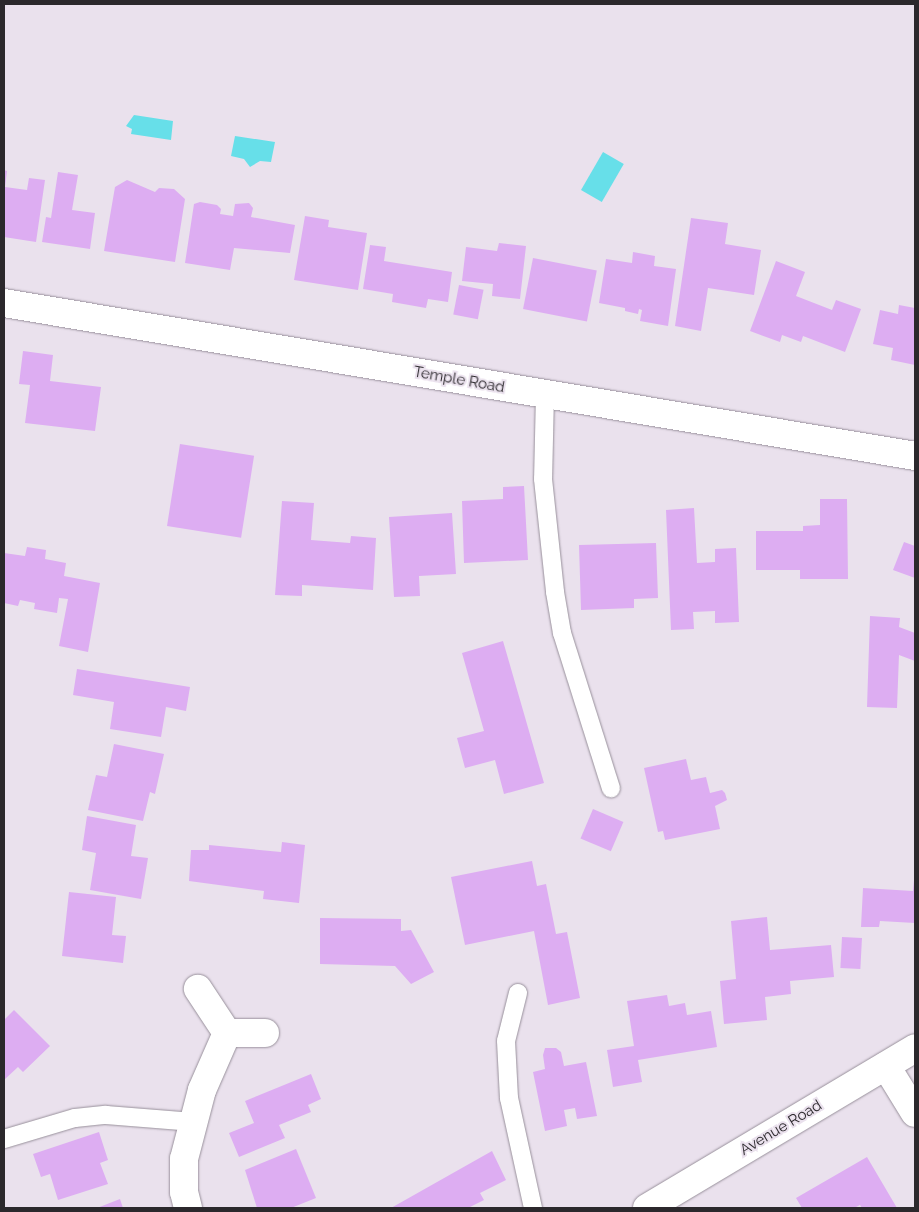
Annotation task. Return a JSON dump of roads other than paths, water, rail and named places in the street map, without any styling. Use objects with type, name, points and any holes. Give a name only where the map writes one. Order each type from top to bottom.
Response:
[{"type":"street","name":"Temple Road","points":[[4,303],[915,456]]},
{"type":"street","points":[[198,989],[227,1033]]},
{"type":"street","points":[[227,1033],[265,1033]]},
{"type":"street","points":[[188,1208],[184,1192],[184,1158],[202,1090],[227,1033]]},
{"type":"street","name":"Avenue Road","points":[[646,1208],[915,1048]]},
{"type":"street","points":[[886,1066],[915,1113]]},
{"type":"lane","points":[[545,394],[543,479],[559,616],[611,788]]},
{"type":"lane","points":[[518,994],[506,1041],[508,1098],[534,1208]]},
{"type":"lane","points":[[4,1139],[75,1118],[114,1116],[194,1122]]},
{"type":"water","points":[[134,115],[173,121],[171,140],[131,134],[132,129],[126,126]]},
{"type":"water","points":[[235,136],[275,142],[271,162],[260,161],[250,167],[244,159],[231,156]]},
{"type":"water","points":[[603,152],[624,164],[602,202],[581,190]]}]
